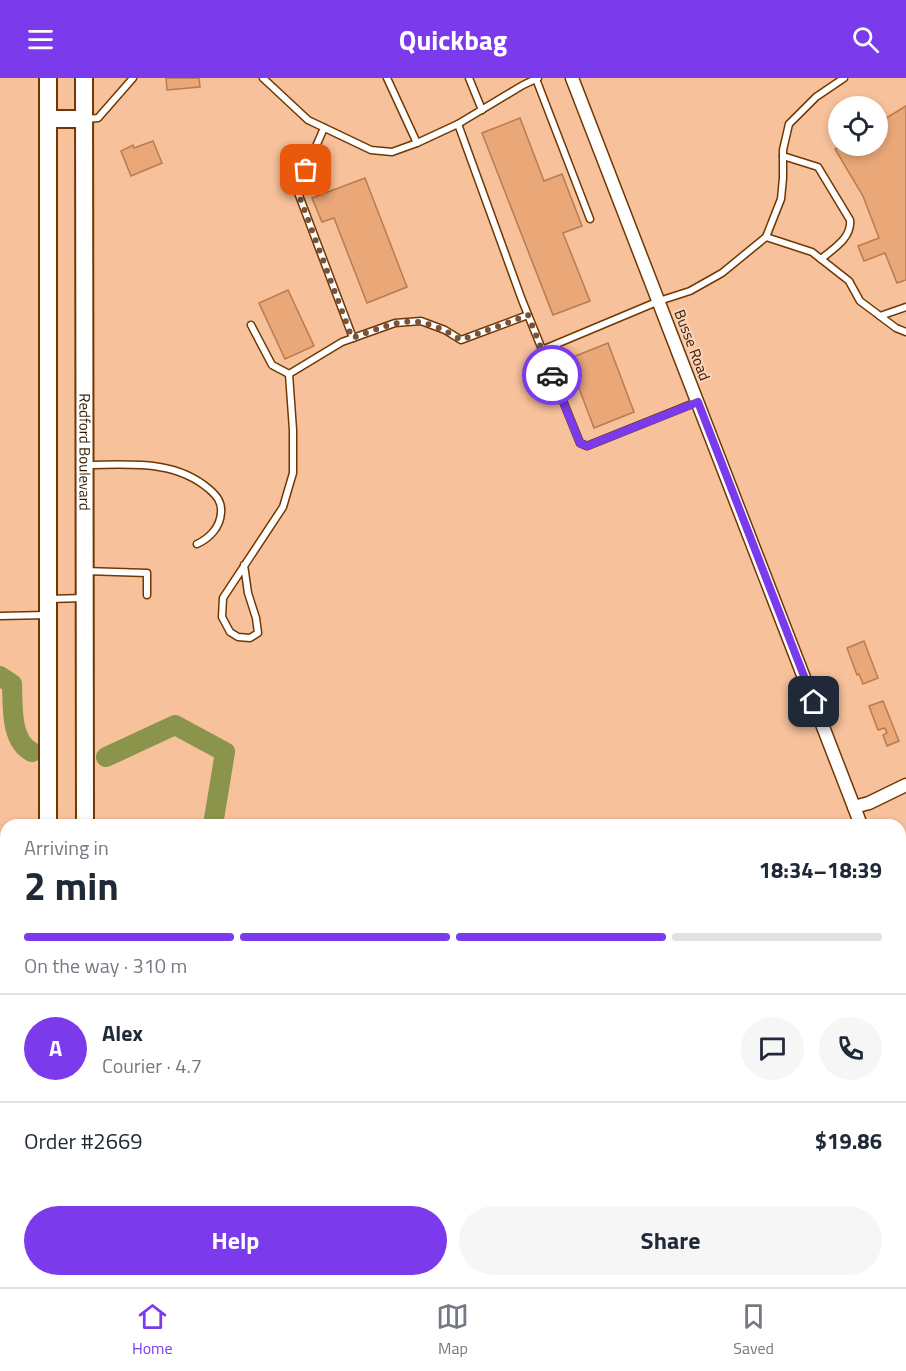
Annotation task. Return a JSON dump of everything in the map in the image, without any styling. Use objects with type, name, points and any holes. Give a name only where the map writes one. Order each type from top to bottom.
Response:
[{"type":"main road","points":[[48,78],[48,819]]},
{"type":"main road","name":"Redford Boulevard","points":[[84,78],[85,819]]},
{"type":"main road","points":[[48,119],[83,119]]},
{"type":"street","name":"Busse Road","points":[[572,78],[859,819]]},
{"type":"street","points":[[854,807],[869,803],[906,785]]},
{"type":"lane","points":[[83,119],[98,118],[133,78]]},
{"type":"lane","points":[[263,78],[308,120],[371,150],[392,152],[458,124],[538,79],[590,219]]},
{"type":"lane","points":[[387,78],[417,143]]},
{"type":"lane","points":[[469,78],[482,110]]},
{"type":"lane","points":[[542,350],[690,291],[716,277],[766,237],[781,199],[783,156],[789,124],[816,97],[844,78]]},
{"type":"lane","points":[[458,124],[528,315],[580,443],[587,446],[698,402]]},
{"type":"lane","points":[[324,128],[297,190],[352,338]]},
{"type":"lane","points":[[783,156],[818,167],[850,220],[851,227],[848,234],[821,259]]},
{"type":"lane","points":[[766,237],[812,252],[849,281],[861,301],[896,328],[906,332]]},
{"type":"lane","points":[[880,316],[906,307]]},
{"type":"lane","points":[[289,374],[342,342],[395,323],[421,321],[445,330],[461,340],[528,315]]},
{"type":"lane","points":[[251,325],[272,365],[289,374]]},
{"type":"lane","points":[[244,565],[258,633],[250,638],[238,638],[230,632],[222,617],[223,598],[244,565],[283,507],[293,473],[289,374]]},
{"type":"lane","points":[[85,465],[147,465],[182,471],[202,483],[217,495],[221,512],[215,530],[204,541],[197,544]]},
{"type":"lane","points":[[85,571],[147,573],[147,595]]},
{"type":"lane","points":[[0,616],[85,598]]},
{"type":"building","points":[[166,78],[199,78],[200,87],[167,90]]},
{"type":"building","points":[[906,106],[906,280],[897,283],[885,253],[864,261],[858,246],[879,238],[863,196],[839,156],[888,156],[888,117]]},
{"type":"building","points":[[520,118],[544,181],[562,174],[582,226],[563,233],[590,301],[553,315],[482,133]]},
{"type":"building","points":[[153,141],[162,163],[131,176],[121,151],[133,145],[134,148]]},
{"type":"building","points":[[365,178],[407,287],[367,303],[334,218],[322,222],[312,198]]},
{"type":"building","points":[[288,290],[314,346],[285,359],[259,303]]},
{"type":"building","points":[[608,343],[634,412],[594,428],[568,359]]},
{"type":"building","points":[[864,641],[878,678],[863,684],[859,674],[857,675],[847,648]]},
{"type":"building","points":[[883,701],[899,741],[887,746],[883,735],[887,733],[885,728],[878,730],[869,706]]},
{"type":"waterway","points":[[0,676],[12,684],[16,731],[25,747],[32,752]]},
{"type":"waterway","points":[[106,757],[175,725],[225,752],[214,819]]},
{"type":"way so far","points":[[306,170],[297,190],[352,338],[395,323],[421,321],[445,330],[461,340],[528,315],[552,375]]},
{"type":"route","points":[[552,375],[580,443],[587,446],[698,402],[814,702]]}]
